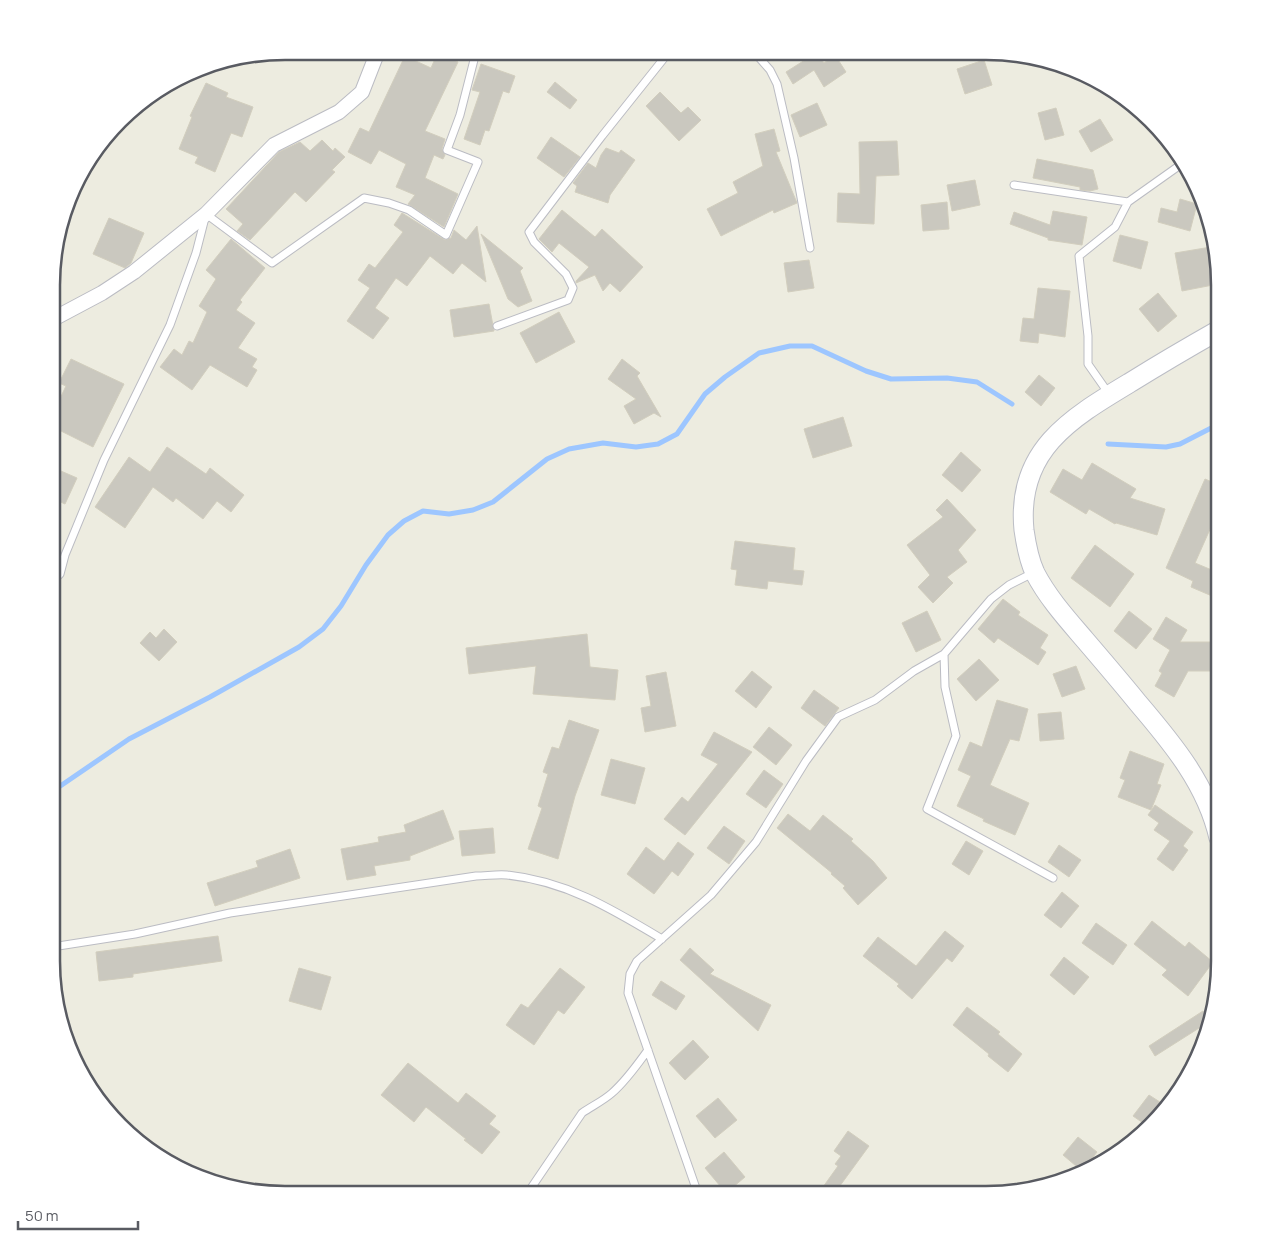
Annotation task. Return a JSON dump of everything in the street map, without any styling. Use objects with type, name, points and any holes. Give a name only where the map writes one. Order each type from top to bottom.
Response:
[{"type":"street","points":[[60,315],[102,293],[134,272],[206,214],[274,145],[339,112],[362,92],[375,60]]},
{"type":"street","points":[[1211,335],[1088,408],[1059,431],[1039,454],[1026,482],[1022,513],[1026,544],[1034,572],[1055,606],[1170,740],[1190,769],[1211,812]]},
{"type":"lane","points":[[60,574],[65,555],[104,460],[170,325],[196,253],[206,214],[272,263],[364,198],[389,203],[409,210],[446,235],[478,162],[448,150],[460,115],[474,60]]},
{"type":"lane","points":[[498,326],[568,300],[573,288],[566,274],[534,242],[529,232],[663,60]]},
{"type":"lane","points":[[762,60],[770,70],[777,84],[794,158],[810,248]]},
{"type":"lane","points":[[1110,395],[1088,364],[1088,336],[1079,256],[1116,227],[1128,202],[1177,167]]},
{"type":"lane","points":[[1014,185],[1128,202]]},
{"type":"lane","points":[[695,1186],[628,992],[630,974],[637,960],[711,896],[756,842],[806,762],[838,717],[875,700],[914,671],[944,654],[991,599],[1009,585],[1034,572]]},
{"type":"lane","points":[[944,654],[945,687],[956,736],[927,809],[1053,878]]},
{"type":"lane","points":[[60,946],[135,934],[230,913],[476,876],[506,875],[570,889],[608,906],[662,939]]},
{"type":"lane","points":[[532,1186],[582,1113],[611,1094],[626,1079],[648,1050]]},
{"type":"building","points":[[403,60],[414,60],[431,68],[434,60],[454,60],[458,62],[425,131],[445,139],[442,149],[445,155],[443,159],[434,155],[425,178],[458,194],[444,227],[408,204],[415,195],[396,187],[406,164],[379,150],[371,164],[348,152],[360,128],[369,132]]},
{"type":"building","points":[[805,60],[822,60],[824,63],[828,60],[838,60],[846,72],[824,87],[814,70],[793,84],[786,72]]},
{"type":"building","points":[[984,60],[992,85],[965,94],[957,69]]},
{"type":"building","points":[[481,64],[515,76],[509,93],[503,91],[489,131],[485,130],[480,145],[464,139],[480,92],[472,90]]},
{"type":"building","points":[[555,82],[577,100],[570,109],[547,92]]},
{"type":"building","points":[[206,83],[228,93],[226,97],[253,107],[242,137],[231,133],[215,172],[195,163],[198,157],[179,149],[192,117],[190,116]]},
{"type":"building","points":[[660,92],[681,113],[688,107],[701,120],[679,141],[646,106]]},
{"type":"building","points":[[817,103],[827,125],[800,137],[791,115]]},
{"type":"building","points":[[1056,108],[1064,135],[1045,140],[1038,113]]},
{"type":"building","points":[[1100,119],[1113,140],[1091,152],[1079,131]]},
{"type":"building","points":[[774,129],[780,151],[776,152],[797,203],[774,213],[773,210],[721,236],[707,209],[738,193],[733,182],[763,166],[755,134]]},
{"type":"building","points":[[551,137],[580,157],[564,177],[537,158]]},
{"type":"building","points":[[322,140],[333,151],[335,148],[345,157],[332,170],[335,172],[306,202],[295,192],[250,240],[237,231],[243,224],[226,209],[279,152],[300,142],[310,151]]},
{"type":"building","points":[[897,141],[899,175],[876,176],[874,224],[837,222],[838,193],[860,194],[859,142]]},
{"type":"building","points":[[606,148],[619,153],[621,150],[635,160],[610,195],[608,203],[575,192],[577,186],[573,183],[588,163],[596,168]]},
{"type":"building","points":[[1037,159],[1093,170],[1098,189],[1090,191],[1080,190],[1080,187],[1033,178]]},
{"type":"building","points":[[975,180],[980,205],[952,211],[947,185]]},
{"type":"building","points":[[1180,199],[1196,204],[1190,231],[1158,222],[1161,208],[1177,212]]},
{"type":"building","points":[[947,202],[949,229],[923,231],[921,205]]},
{"type":"building","points":[[562,210],[595,237],[602,229],[643,267],[620,292],[610,283],[603,291],[595,275],[576,283],[589,267],[559,243],[552,252],[539,239]]},
{"type":"building","points":[[1053,211],[1087,217],[1082,245],[1048,240],[1048,238],[1010,224],[1014,212],[1050,225]]},
{"type":"building","points":[[402,213],[445,240],[451,238],[454,230],[466,240],[477,226],[486,282],[462,263],[453,274],[430,256],[407,286],[396,278],[375,308],[389,318],[373,339],[347,321],[370,288],[358,280],[369,264],[375,268],[403,232],[394,225]]},
{"type":"building","points":[[109,218],[144,233],[131,263],[125,268],[93,254]]},
{"type":"building","points":[[481,234],[523,268],[520,271],[532,301],[518,307],[508,299]]},
{"type":"building","points":[[1120,235],[1148,242],[1141,269],[1113,261]]},
{"type":"building","points":[[231,239],[265,268],[240,300],[242,302],[236,310],[255,323],[238,348],[257,359],[252,367],[257,370],[247,387],[210,365],[192,390],[160,367],[174,349],[182,355],[189,341],[193,343],[207,312],[199,306],[216,279],[206,270]]},
{"type":"building","points":[[1208,248],[1211,285],[1182,291],[1175,253]]},
{"type":"building","points":[[809,260],[814,288],[788,292],[784,263]]},
{"type":"building","points":[[1038,288],[1070,291],[1065,337],[1039,333],[1038,343],[1020,341],[1023,318],[1034,319]]},
{"type":"building","points":[[1158,293],[1177,316],[1158,332],[1139,309]]},
{"type":"building","points":[[489,304],[494,331],[454,337],[450,310]]},
{"type":"building","points":[[559,312],[575,342],[536,363],[520,333]]},
{"type":"building","points":[[71,359],[124,384],[93,447],[60,430],[60,399],[66,386],[60,383]]},
{"type":"building","points":[[622,359],[640,373],[637,376],[661,417],[654,413],[634,424],[624,406],[636,399],[608,379]]},
{"type":"building","points":[[1039,375],[1055,388],[1041,406],[1025,392]]},
{"type":"building","points":[[843,417],[852,446],[813,458],[804,429]]},
{"type":"building","points":[[167,447],[206,474],[210,468],[244,495],[231,512],[217,501],[203,519],[176,498],[173,502],[153,487],[125,528],[95,507],[129,457],[150,472]]},
{"type":"building","points":[[961,452],[981,470],[962,492],[942,475]]},
{"type":"building","points":[[1092,463],[1136,489],[1130,498],[1165,509],[1157,535],[1115,524],[1089,509],[1086,514],[1050,492],[1063,469],[1082,480]]},
{"type":"building","points":[[60,471],[77,478],[65,504],[60,502]]},
{"type":"building","points":[[1205,479],[1211,482],[1211,527],[1195,563],[1211,570],[1211,596],[1191,587],[1193,581],[1166,568]]},
{"type":"building","points":[[947,499],[976,530],[958,550],[967,562],[947,577],[953,583],[933,603],[918,587],[930,575],[907,545],[943,517],[936,510]]},
{"type":"building","points":[[735,541],[795,548],[793,570],[804,571],[802,585],[768,581],[767,589],[735,585],[737,570],[731,569]]},
{"type":"building","points":[[1095,545],[1134,574],[1110,607],[1071,578]]},
{"type":"building","points":[[1003,599],[1020,612],[1018,615],[1048,635],[1040,648],[1046,652],[1038,665],[998,638],[994,643],[978,629]]},
{"type":"building","points":[[927,611],[941,640],[916,652],[902,623]]},
{"type":"building","points":[[1129,611],[1152,629],[1136,649],[1114,631]]},
{"type":"building","points":[[1166,617],[1187,630],[1180,642],[1211,642],[1211,671],[1188,671],[1174,697],[1155,686],[1162,673],[1159,671],[1170,650],[1153,639]]},
{"type":"building","points":[[164,629],[177,642],[159,661],[140,643],[150,632],[156,638]]},
{"type":"building","points":[[587,634],[590,667],[618,670],[615,700],[533,694],[536,666],[469,674],[466,648]]},
{"type":"building","points":[[979,659],[999,680],[976,701],[957,679]]},
{"type":"building","points":[[1076,666],[1085,689],[1062,697],[1053,674]]},
{"type":"building","points":[[752,671],[772,687],[756,708],[735,691]]},
{"type":"building","points":[[666,672],[676,726],[645,732],[641,708],[651,706],[646,676]]},
{"type":"building","points":[[814,690],[839,708],[825,726],[801,708]]},
{"type":"building","points":[[997,700],[1028,709],[1019,741],[1010,739],[990,785],[1029,803],[1015,835],[983,821],[984,819],[957,806],[971,776],[958,770],[970,742],[982,747]]},
{"type":"building","points":[[1061,712],[1064,739],[1040,741],[1038,714]]},
{"type":"building","points":[[569,720],[599,730],[575,796],[558,859],[528,849],[542,808],[538,806],[548,774],[543,772],[552,747],[559,749]]},
{"type":"building","points":[[769,727],[792,745],[776,765],[753,747]]},
{"type":"building","points":[[714,732],[752,752],[685,835],[664,819],[682,797],[688,802],[718,764],[701,755]]},
{"type":"building","points":[[1130,751],[1164,764],[1157,784],[1161,785],[1151,810],[1118,797],[1125,780],[1120,778]]},
{"type":"building","points":[[611,759],[645,768],[635,804],[601,795]]},
{"type":"building","points":[[764,770],[783,784],[766,808],[746,794]]},
{"type":"building","points":[[1155,805],[1193,832],[1183,846],[1188,850],[1173,871],[1157,859],[1170,841],[1154,830],[1159,823],[1148,815]]},
{"type":"building","points":[[443,810],[454,839],[410,856],[410,860],[374,866],[376,875],[347,880],[341,849],[379,842],[378,837],[406,832],[404,825]]},
{"type":"building","points":[[788,814],[810,831],[823,815],[853,839],[851,841],[873,861],[887,878],[858,905],[843,888],[845,886],[832,873],[777,828]]},
{"type":"building","points":[[724,826],[745,841],[729,864],[707,848]]},
{"type":"building","points":[[493,828],[495,853],[462,856],[459,831]]},
{"type":"building","points":[[966,841],[983,851],[969,875],[952,864]]},
{"type":"building","points":[[678,842],[694,854],[678,876],[672,871],[654,894],[627,874],[646,847],[664,861]]},
{"type":"building","points":[[1059,845],[1081,860],[1069,877],[1048,862]]},
{"type":"building","points":[[290,849],[300,878],[215,906],[207,883],[258,867],[256,861]]},
{"type":"building","points":[[1062,892],[1079,906],[1061,928],[1044,915]]},
{"type":"building","points":[[1152,921],[1185,947],[1189,942],[1211,960],[1211,965],[1188,996],[1162,975],[1167,970],[1134,944]]},
{"type":"building","points":[[1096,923],[1127,945],[1113,965],[1082,943]]},
{"type":"building","points":[[945,931],[964,946],[952,962],[947,958],[912,999],[897,986],[899,984],[863,956],[878,937],[916,966]]},
{"type":"building","points":[[218,936],[222,961],[133,974],[133,977],[99,981],[96,952]]},
{"type":"building","points":[[690,948],[714,970],[710,974],[771,1005],[758,1031],[680,960]]},
{"type":"building","points":[[1064,957],[1089,977],[1074,995],[1050,975]]},
{"type":"building","points":[[299,968],[331,977],[321,1010],[289,1001]]},
{"type":"building","points":[[560,968],[585,987],[564,1014],[558,1010],[534,1045],[506,1025],[521,1004],[528,1008]]},
{"type":"building","points":[[661,981],[685,996],[676,1010],[652,995]]},
{"type":"building","points":[[967,1007],[1000,1032],[998,1034],[1022,1054],[1008,1072],[953,1025]]},
{"type":"building","points":[[1203,1011],[1205,1014],[1201,1027],[1155,1056],[1149,1046]]},
{"type":"building","points":[[693,1040],[709,1057],[685,1080],[669,1063]]},
{"type":"building","points":[[408,1063],[458,1103],[466,1093],[496,1116],[489,1124],[500,1132],[482,1154],[426,1107],[414,1122],[381,1095]]},
{"type":"building","points":[[1149,1095],[1160,1102],[1142,1122],[1133,1116]]},
{"type":"building","points":[[718,1098],[737,1120],[715,1138],[696,1116]]},
{"type":"building","points":[[848,1131],[869,1146],[840,1186],[824,1186],[838,1166],[835,1164],[841,1156],[834,1151]]},
{"type":"building","points":[[1078,1137],[1097,1152],[1091,1160],[1077,1167],[1063,1155]]},
{"type":"building","points":[[724,1152],[745,1177],[734,1186],[720,1186],[705,1168]]},
{"type":"waterway","points":[[60,786],[129,739],[210,697],[299,647],[323,629],[341,606],[366,565],[388,535],[404,521],[423,511],[449,514],[473,510],[493,502],[547,459],[569,449],[603,443],[636,447],[658,444],[677,434],[705,394],[759,353],[790,346],[812,346],[866,371],[891,379],[947,378],[977,382],[1012,404]]},
{"type":"waterway","points":[[1108,444],[1166,447],[1180,444],[1211,428]]}]
